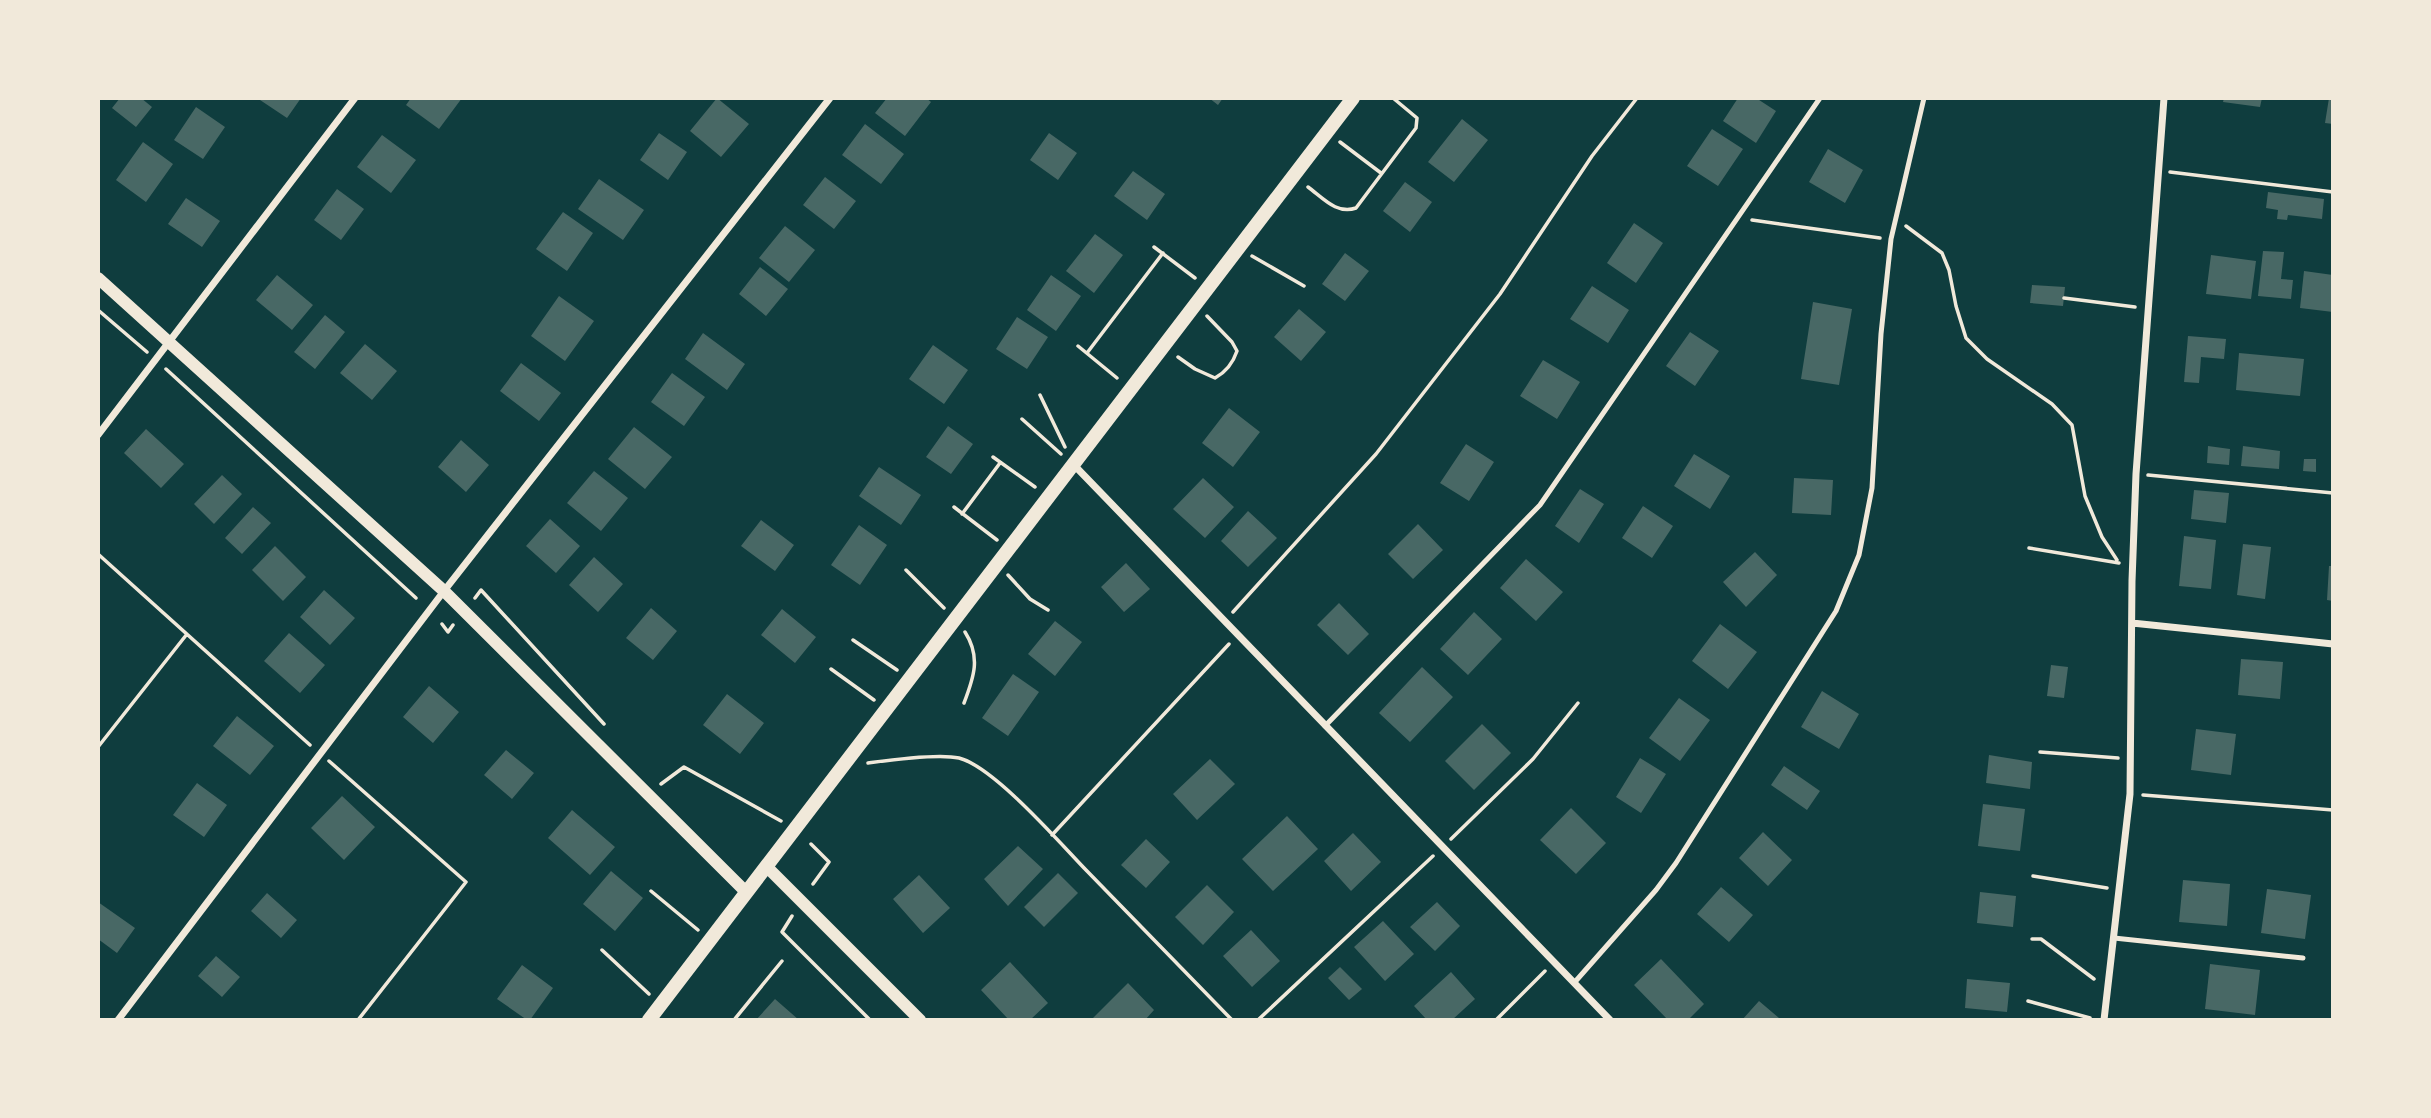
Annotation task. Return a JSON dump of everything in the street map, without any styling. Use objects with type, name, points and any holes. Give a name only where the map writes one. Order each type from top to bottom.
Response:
[{"type":"main road","points":[[649,1020],[1353,98]]},
{"type":"street","points":[[98,435],[355,98]]},
{"type":"street","points":[[118,1020],[444,591],[830,98]]},
{"type":"street","points":[[2104,1020],[2130,794],[2136,474],[2164,98]]},
{"type":"street","points":[[98,278],[444,591],[746,892]]},
{"type":"street","points":[[1073,464],[1610,1020]]},
{"type":"street","points":[[2132,623],[2333,644]]},
{"type":"street","points":[[766,866],[920,1020]]},
{"type":"lane","points":[[1325,726],[1540,505],[1821,98]]},
{"type":"lane","points":[[1574,983],[1656,890],[1676,863],[1836,611],[1859,555],[1872,488],[1881,334],[1891,239],[1924,98]]},
{"type":"lane","points":[[2114,938],[2303,958]]},
{"type":"path","points":[[1293,177],[1338,209],[1348,211],[1356,208],[1416,128],[1417,118],[1393,98]]},
{"type":"path","points":[[1225,621],[1376,454],[1500,294],[1592,156],[1637,98]]},
{"type":"path","points":[[1327,132],[1381,174]]},
{"type":"path","points":[[2158,171],[2333,192]]},
{"type":"path","points":[[1736,218],[1891,239]]},
{"type":"path","points":[[1895,221],[1924,238],[1942,253],[1949,270],[1966,338],[1987,359],[2052,404],[2072,425],[2085,496],[2102,537],[2132,580]]},
{"type":"path","points":[[1154,247],[1208,288]]},
{"type":"path","points":[[1238,248],[1304,286]]},
{"type":"path","points":[[1087,353],[1163,253]]},
{"type":"path","points":[[2064,298],[2148,308]]},
{"type":"path","points":[[1163,346],[1206,375],[1214,378],[1223,374],[1237,351],[1232,342],[1196,304]]},
{"type":"path","points":[[98,310],[416,597]]},
{"type":"path","points":[[1078,346],[1130,390]]},
{"type":"path","points":[[1040,395],[1073,464]]},
{"type":"path","points":[[1022,419],[1073,464]]},
{"type":"path","points":[[993,457],[1048,497]]},
{"type":"path","points":[[962,513],[1000,463]]},
{"type":"path","points":[[2136,474],[2333,493]]},
{"type":"path","points":[[954,507],[1008,549]]},
{"type":"path","points":[[2029,548],[2119,563]]},
{"type":"path","points":[[998,562],[1030,600],[1048,610]]},
{"type":"path","points":[[906,570],[967,634],[976,661],[975,675],[964,703]]},
{"type":"path","points":[[473,600],[481,590],[604,724]]},
{"type":"path","points":[[442,624],[448,632],[456,621]]},
{"type":"path","points":[[98,747],[187,634]]},
{"type":"path","points":[[1052,835],[1237,635]]},
{"type":"path","points":[[853,640],[910,678]]},
{"type":"path","points":[[831,668],[886,709]]},
{"type":"path","points":[[1258,1020],[1533,759],[1578,703]]},
{"type":"path","points":[[2040,752],[2131,759]]},
{"type":"path","points":[[842,767],[941,757],[958,758],[976,765],[991,775],[1052,835],[1232,1020]]},
{"type":"path","points":[[660,785],[684,767],[782,821]]},
{"type":"path","points":[[2130,794],[2333,810]]},
{"type":"path","points":[[811,844],[829,862],[813,884]]},
{"type":"path","points":[[2033,876],[2119,890]]},
{"type":"path","points":[[651,891],[710,940]]},
{"type":"path","points":[[793,914],[782,932],[870,1020]]},
{"type":"path","points":[[2032,939],[2040,939],[2108,989]]},
{"type":"path","points":[[602,950],[661,1004]]},
{"type":"path","points":[[734,1020],[782,961]]},
{"type":"path","points":[[1496,1020],[1554,962]]},
{"type":"path","points":[[2028,1001],[2095,1020]]},
{"type":"building","points":[[120,98],[141,98],[152,107],[136,127],[112,108]]},
{"type":"building","points":[[257,98],[301,98],[287,118]]},
{"type":"building","points":[[411,98],[462,98],[439,129],[406,105]]},
{"type":"building","points":[[717,98],[749,124],[721,157],[690,131]]},
{"type":"building","points":[[887,98],[926,98],[931,102],[905,136],[875,113]]},
{"type":"building","points":[[1209,98],[1223,98],[1218,105]]},
{"type":"building","points":[[1738,98],[1756,98],[1776,111],[1756,143],[1723,121]]},
{"type":"building","points":[[2224,98],[2262,98],[2260,107],[2223,102]]},
{"type":"building","points":[[2329,98],[2333,98],[2333,124],[2325,123]]},
{"type":"building","points":[[196,107],[225,127],[203,159],[174,140]]},
{"type":"building","points":[[1462,119],[1488,140],[1454,182],[1428,162]]},
{"type":"building","points":[[865,124],[904,154],[881,184],[842,155]]},
{"type":"building","points":[[1712,129],[1743,149],[1718,186],[1687,166]]},
{"type":"building","points":[[659,133],[687,152],[668,180],[640,160]]},
{"type":"building","points":[[1049,133],[1077,153],[1058,180],[1030,160]]},
{"type":"building","points":[[382,135],[416,160],[391,193],[357,167]]},
{"type":"building","points":[[143,142],[173,164],[146,202],[116,180]]},
{"type":"building","points":[[1828,149],[1863,170],[1845,203],[1809,182]]},
{"type":"building","points":[[1133,171],[1165,194],[1147,220],[1114,196]]},
{"type":"building","points":[[825,177],[856,201],[834,229],[803,205]]},
{"type":"building","points":[[599,179],[644,210],[623,240],[578,209]]},
{"type":"building","points":[[1405,182],[1432,202],[1410,232],[1383,211]]},
{"type":"building","points":[[337,189],[364,209],[341,240],[314,220]]},
{"type":"building","points":[[2268,192],[2324,199],[2322,219],[2288,215],[2287,220],[2277,219],[2278,210],[2266,208]]},
{"type":"building","points":[[186,198],[220,221],[202,247],[168,224]]},
{"type":"building","points":[[563,212],[593,233],[567,271],[536,249]]},
{"type":"building","points":[[1634,223],[1663,243],[1636,283],[1607,263]]},
{"type":"building","points":[[785,226],[815,250],[789,282],[759,258]]},
{"type":"building","points":[[1095,234],[1123,255],[1094,293],[1066,271]]},
{"type":"building","points":[[2263,251],[2284,252],[2281,279],[2293,280],[2291,299],[2258,296]]},
{"type":"building","points":[[1345,253],[1369,271],[1345,301],[1322,284]]},
{"type":"building","points":[[2211,255],[2256,261],[2251,299],[2206,294]]},
{"type":"building","points":[[760,267],[788,289],[766,316],[739,294]]},
{"type":"building","points":[[2304,271],[2333,275],[2333,312],[2300,308]]},
{"type":"building","points":[[277,275],[313,305],[292,330],[256,300]]},
{"type":"building","points":[[1051,275],[1081,296],[1056,331],[1027,310]]},
{"type":"building","points":[[2032,285],[2065,287],[2063,306],[2030,303]]},
{"type":"building","points":[[1592,286],[1629,310],[1608,343],[1570,319]]},
{"type":"building","points":[[559,296],[594,321],[565,361],[531,336]]},
{"type":"building","points":[[1813,302],[1852,309],[1839,385],[1801,379]]},
{"type":"building","points":[[1299,309],[1326,332],[1301,361],[1274,337]]},
{"type":"building","points":[[325,315],[345,332],[315,369],[294,352]]},
{"type":"building","points":[[1017,317],[1048,337],[1027,369],[996,349]]},
{"type":"building","points":[[1690,332],[1719,351],[1695,386],[1666,366]]},
{"type":"building","points":[[703,333],[745,364],[727,390],[685,359]]},
{"type":"building","points":[[2188,336],[2226,339],[2224,359],[2201,357],[2199,383],[2184,382]]},
{"type":"building","points":[[365,344],[397,371],[372,400],[340,373]]},
{"type":"building","points":[[933,345],[968,370],[944,404],[909,379]]},
{"type":"building","points":[[2239,353],[2304,359],[2300,396],[2236,390]]},
{"type":"building","points":[[1543,360],[1580,382],[1557,419],[1520,396]]},
{"type":"building","points":[[521,363],[561,393],[539,421],[500,391]]},
{"type":"building","points":[[672,373],[705,397],[684,426],[651,402]]},
{"type":"building","points":[[1229,408],[1260,432],[1233,467],[1202,443]]},
{"type":"building","points":[[948,426],[973,444],[951,474],[926,457]]},
{"type":"building","points":[[634,427],[672,457],[645,489],[608,459]]},
{"type":"building","points":[[146,429],[184,464],[161,488],[124,453]]},
{"type":"building","points":[[461,440],[489,465],[466,492],[438,467]]},
{"type":"building","points":[[1466,444],[1494,462],[1469,501],[1440,483]]},
{"type":"building","points":[[2208,446],[2230,449],[2229,465],[2207,463]]},
{"type":"building","points":[[2243,446],[2280,451],[2279,469],[2241,466]]},
{"type":"building","points":[[1694,454],[1730,476],[1710,509],[1674,486]]},
{"type":"building","points":[[2304,459],[2316,459],[2316,472],[2303,471]]},
{"type":"building","points":[[879,467],[921,495],[901,525],[859,496]]},
{"type":"building","points":[[594,471],[628,498],[601,531],[567,503]]},
{"type":"building","points":[[222,475],[242,494],[214,524],[194,504]]},
{"type":"building","points":[[1203,478],[1234,507],[1205,538],[1173,509]]},
{"type":"building","points":[[1794,478],[1833,480],[1831,515],[1792,513]]},
{"type":"building","points":[[1580,489],[1604,504],[1579,543],[1555,526]]},
{"type":"building","points":[[2194,490],[2229,493],[2226,523],[2191,519]]},
{"type":"building","points":[[1643,506],[1673,526],[1652,558],[1622,538]]},
{"type":"building","points":[[253,507],[271,523],[242,554],[225,538]]},
{"type":"building","points":[[1248,511],[1277,538],[1248,567],[1221,541]]},
{"type":"building","points":[[550,519],[580,546],[556,573],[526,546]]},
{"type":"building","points":[[761,520],[794,545],[775,571],[741,546]]},
{"type":"building","points":[[1418,524],[1443,550],[1413,579],[1388,554]]},
{"type":"building","points":[[859,525],[887,545],[860,585],[831,565]]},
{"type":"building","points":[[2184,536],[2216,540],[2211,589],[2179,586]]},
{"type":"building","points":[[2243,544],[2271,547],[2265,599],[2237,595]]},
{"type":"building","points":[[275,546],[306,577],[283,601],[252,570]]},
{"type":"building","points":[[1755,552],[1777,575],[1746,607],[1723,582]]},
{"type":"building","points":[[594,557],[623,584],[598,612],[569,585]]},
{"type":"building","points":[[1526,559],[1563,592],[1536,621],[1500,588]]},
{"type":"building","points":[[1126,563],[1150,589],[1124,612],[1101,587]]},
{"type":"building","points":[[2329,566],[2333,566],[2333,601],[2327,600]]},
{"type":"building","points":[[324,590],[355,618],[330,645],[300,617]]},
{"type":"building","points":[[1339,603],[1369,634],[1348,655],[1317,625]]},
{"type":"building","points":[[651,608],[677,631],[653,660],[626,638]]},
{"type":"building","points":[[782,609],[816,637],[795,663],[761,635]]},
{"type":"building","points":[[1474,612],[1502,639],[1468,675],[1440,649]]},
{"type":"building","points":[[1055,621],[1082,642],[1055,676],[1028,654]]},
{"type":"building","points":[[1720,624],[1757,652],[1728,689],[1692,661]]},
{"type":"building","points":[[289,633],[325,665],[300,693],[264,661]]},
{"type":"building","points":[[2241,659],[2283,662],[2280,699],[2238,695]]},
{"type":"building","points":[[2051,665],[2068,667],[2064,698],[2047,696]]},
{"type":"building","points":[[1422,667],[1453,697],[1410,742],[1379,713]]},
{"type":"building","points":[[1013,674],[1039,692],[1008,736],[982,718]]},
{"type":"building","points":[[429,686],[459,712],[433,743],[403,717]]},
{"type":"building","points":[[1822,691],[1859,714],[1839,749],[1801,727]]},
{"type":"building","points":[[727,694],[764,723],[740,754],[703,725]]},
{"type":"building","points":[[1679,698],[1710,720],[1680,761],[1649,738]]},
{"type":"building","points":[[237,716],[274,746],[250,775],[213,746]]},
{"type":"building","points":[[1482,724],[1511,753],[1474,790],[1445,761]]},
{"type":"building","points":[[2196,729],[2236,734],[2231,775],[2191,770]]},
{"type":"building","points":[[506,750],[534,773],[512,799],[484,775]]},
{"type":"building","points":[[1989,755],[2032,762],[2030,789],[1986,783]]},
{"type":"building","points":[[1640,758],[1666,774],[1641,813],[1616,797]]},
{"type":"building","points":[[1210,759],[1235,784],[1197,820],[1173,794]]},
{"type":"building","points":[[1784,766],[1820,791],[1807,810],[1771,785]]},
{"type":"building","points":[[197,783],[227,805],[204,837],[173,815]]},
{"type":"building","points":[[342,796],[375,827],[344,860],[311,828]]},
{"type":"building","points":[[1983,804],[2025,809],[2020,851],[1978,846]]},
{"type":"building","points":[[1571,808],[1606,843],[1576,874],[1540,840]]},
{"type":"building","points":[[572,810],[615,847],[590,875],[548,838]]},
{"type":"building","points":[[1287,816],[1318,849],[1273,891],[1242,859]]},
{"type":"building","points":[[1763,832],[1792,860],[1768,886],[1739,858]]},
{"type":"building","points":[[1353,833],[1381,862],[1351,891],[1324,861]]},
{"type":"building","points":[[1146,839],[1170,862],[1146,888],[1121,865]]},
{"type":"building","points":[[1018,846],[1043,869],[1008,906],[984,879]]},
{"type":"building","points":[[611,871],[643,898],[615,931],[583,904]]},
{"type":"building","points":[[1058,873],[1078,893],[1044,927],[1024,907]]},
{"type":"building","points":[[919,875],[950,908],[923,933],[893,899]]},
{"type":"building","points":[[2183,880],[2230,884],[2227,926],[2179,922]]},
{"type":"building","points":[[1207,885],[1234,912],[1203,945],[1175,917]]},
{"type":"building","points":[[1721,887],[1753,915],[1729,942],[1697,914]]},
{"type":"building","points":[[2267,889],[2311,895],[2305,939],[2261,933]]},
{"type":"building","points":[[1980,892],[2016,896],[2013,927],[1977,923]]},
{"type":"building","points":[[267,893],[297,920],[281,938],[251,911]]},
{"type":"building","points":[[98,902],[135,928],[117,953],[98,939]]},
{"type":"building","points":[[1437,902],[1460,926],[1435,951],[1410,927]]},
{"type":"building","points":[[1383,921],[1414,954],[1385,981],[1354,947]]},
{"type":"building","points":[[1251,930],[1280,961],[1252,987],[1223,956]]},
{"type":"building","points":[[216,956],[240,977],[222,997],[198,976]]},
{"type":"building","points":[[1661,959],[1704,1004],[1688,1020],[1668,1020],[1634,985]]},
{"type":"building","points":[[1010,962],[1048,1003],[1030,1020],[1009,1020],[981,990]]},
{"type":"building","points":[[2210,964],[2260,970],[2255,1015],[2205,1009]]},
{"type":"building","points":[[522,965],[553,988],[530,1020],[497,999]]},
{"type":"building","points":[[1340,967],[1362,989],[1349,1000],[1328,978]]},
{"type":"building","points":[[1451,972],[1475,999],[1452,1020],[1427,1020],[1414,1006]]},
{"type":"building","points":[[1967,979],[2010,983],[2007,1012],[1965,1008]]},
{"type":"building","points":[[1128,983],[1154,1010],[1145,1020],[1091,1020]]},
{"type":"building","points":[[775,999],[799,1020],[756,1020]]},
{"type":"building","points":[[1759,1001],[1779,1018],[1742,1020]]}]
